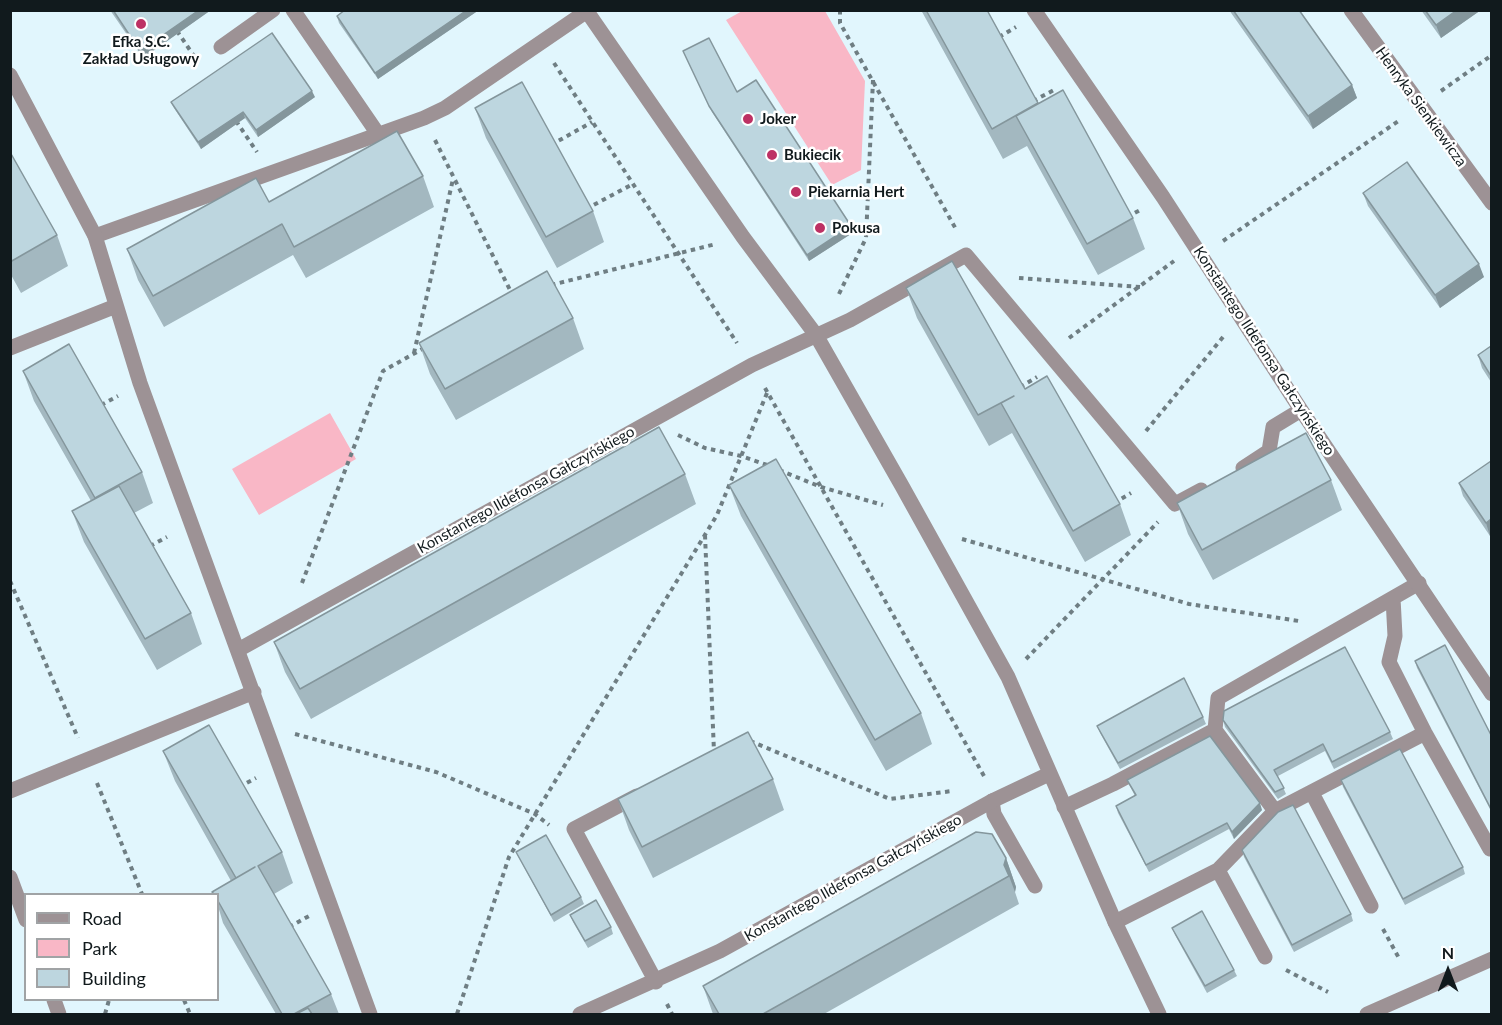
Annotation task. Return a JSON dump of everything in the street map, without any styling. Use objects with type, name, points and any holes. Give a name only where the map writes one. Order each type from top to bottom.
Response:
[{"type":"street","points":[[221,47],[273,10]]},
{"type":"street","points":[[293,10],[378,134]]},
{"type":"street","name":"Konstantego Ildefonsa Gałczyńskiego","points":[[1034,10],[1202,255],[1301,410],[1419,583],[1491,694]]},
{"type":"street","name":"Henryka Sienkiewicza","points":[[1351,10],[1491,203]]},
{"type":"street","points":[[96,236],[424,118],[445,108],[586,11],[743,237],[816,335],[909,497],[1008,677],[1115,922],[1160,1014]]},
{"type":"street","points":[[10,75],[96,236],[140,383],[267,726],[370,1014]]},
{"type":"street","points":[[966,255],[1175,504],[1214,483]]},
{"type":"street","name":"Konstantego Ildefonsa Gałczyńskiego","points":[[238,650],[752,365],[850,320],[966,255]]},
{"type":"street","points":[[10,348],[116,306]]},
{"type":"street","points":[[1233,473],[1269,451],[1273,427],[1301,410]]},
{"type":"street","points":[[1275,812],[1215,730],[1218,698],[1419,583]]},
{"type":"street","points":[[1393,598],[1395,636],[1389,662],[1425,733],[1490,849]]},
{"type":"street","points":[[10,791],[254,692]]},
{"type":"street","points":[[1064,807],[1215,730]]},
{"type":"street","points":[[1115,922],[1218,870],[1275,812],[1425,733]]},
{"type":"street","name":"Konstantego Ildefonsa Gałczyńskiego","points":[[580,1014],[656,982],[784,917],[992,801],[1049,774]]},
{"type":"street","points":[[649,790],[573,829],[656,982]]},
{"type":"street","points":[[1312,793],[1371,906]]},
{"type":"street","points":[[992,801],[994,814],[1035,885]]},
{"type":"street","points":[[1218,870],[1265,957]]},
{"type":"street","points":[[10,877],[24,915]]},
{"type":"street","points":[[1367,1014],[1491,959]]},
{"type":"path","points":[[840,10],[840,23],[963,242],[966,255]]},
{"type":"path","points":[[175,28],[198,63]]},
{"type":"path","points":[[540,43],[752,365],[990,786],[992,801]]},
{"type":"path","points":[[1048,353],[1181,256],[1202,255],[1491,55]]},
{"type":"path","points":[[816,335],[832,308],[866,238],[873,79]]},
{"type":"path","points":[[231,113],[270,173]]},
{"type":"path","points":[[424,118],[514,297],[519,295]]},
{"type":"path","points":[[550,145],[592,122]]},
{"type":"path","points":[[414,353],[454,178]]},
{"type":"path","points":[[586,209],[633,184]]},
{"type":"path","points":[[547,286],[743,237]]},
{"type":"path","points":[[983,275],[1140,286]]},
{"type":"path","points":[[1130,450],[1241,316]]},
{"type":"path","points":[[296,618],[296,598],[383,371],[432,343]]},
{"type":"path","points":[[457,1014],[509,857],[717,515],[768,392]]},
{"type":"path","points":[[650,422],[705,448],[741,456],[821,487],[886,506],[909,497]]},
{"type":"path","points":[[1008,677],[1175,504]]},
{"type":"path","points":[[705,535],[711,744],[715,756],[725,750]]},
{"type":"path","points":[[936,545],[961,539],[1189,604],[1341,628]]},
{"type":"path","points":[[267,726],[436,772],[536,814],[559,833],[573,829]]},
{"type":"path","points":[[745,739],[890,799],[956,791]]},
{"type":"path","points":[[1371,906],[1400,960]]},
{"type":"path","points":[[1265,957],[1328,992]]},
{"type":"green space","points":[[744,10],[825,11],[865,81],[861,170],[832,185],[726,20]]},
{"type":"green space","points":[[330,413],[356,459],[259,515],[232,469]]},
{"type":"building","name":"Efka S.C. Zakład Usługowy","points":[[113,10],[199,10],[140,51]]},
{"type":"building","points":[[345,10],[467,10],[375,73],[337,16]]},
{"type":"building","points":[[926,10],[987,10],[1038,103],[992,129]]},
{"type":"building","points":[[1233,10],[1299,10],[1352,85],[1308,116]]},
{"type":"building","points":[[1425,10],[1457,10],[1436,25]]},
{"type":"building","points":[[272,33],[312,91],[256,130],[243,112],[198,142],[171,102]]},
{"type":"building","points":[[709,38],[737,92],[756,80],[851,226],[807,255],[709,106],[683,51]]},
{"type":"building","points":[[522,82],[593,211],[546,237],[475,108]]},
{"type":"building","points":[[1063,90],[1133,218],[1087,244],[1016,116]]},
{"type":"building","points":[[397,131],[423,176],[294,247],[282,224],[153,296],[127,249],[256,178],[269,202]]},
{"type":"building","points":[[10,152],[57,235],[10,262]]},
{"type":"building","points":[[1407,162],[1479,264],[1435,295],[1363,193]]},
{"type":"building","points":[[952,261],[1025,389],[1047,376],[1120,504],[1073,531],[1001,403],[1014,396],[978,415],[906,288]]},
{"type":"building","points":[[547,271],[573,318],[445,389],[419,343]]},
{"type":"building","points":[[69,344],[142,472],[95,498],[23,371]]},
{"type":"building","points":[[1491,346],[1491,376],[1478,355]]},
{"type":"building","points":[[659,427],[685,474],[300,689],[274,642]]},
{"type":"building","points":[[1306,433],[1331,480],[1202,550],[1177,503]]},
{"type":"building","points":[[776,459],[921,713],[875,740],[729,485]]},
{"type":"building","points":[[1491,461],[1491,519],[1486,523],[1459,483]]},
{"type":"building","points":[[119,486],[191,613],[145,639],[72,511]]},
{"type":"building","points":[[1445,645],[1491,735],[1491,809],[1415,661]]},
{"type":"building","points":[[1345,647],[1390,732],[1332,762],[1323,744],[1274,770],[1284,788],[1275,792],[1223,720],[1224,711]]},
{"type":"building","points":[[1184,678],[1203,717],[1118,763],[1097,726]]},
{"type":"building","points":[[209,725],[282,852],[258,866],[331,994],[294,1014],[282,1014],[219,903],[219,893],[212,892],[255,867],[236,878],[163,751]]},
{"type":"building","points":[[748,732],[773,779],[642,847],[618,799]]},
{"type":"building","points":[[1210,736],[1260,803],[1232,832],[1227,823],[1146,865],[1116,806],[1136,795],[1127,780]]},
{"type":"building","points":[[1400,749],[1463,867],[1403,899],[1341,780]]},
{"type":"building","points":[[1293,805],[1351,914],[1292,945],[1242,850],[1278,812]]},
{"type":"building","points":[[976,832],[992,834],[1006,858],[1004,865],[1009,876],[763,1014],[719,1014],[703,986]]},
{"type":"building","points":[[546,835],[581,897],[551,915],[516,852]]},
{"type":"building","points":[[596,900],[611,927],[585,941],[570,915]]},
{"type":"building","points":[[1202,911],[1234,970],[1205,986],[1172,928]]},
{"type":"building","points":[[308,1008],[312,1014],[296,1014]]},
{"type":"place","name":"Efka S.C. Zakład Usługowy","points":[[141,24]]},
{"type":"place","name":"Joker","points":[[748,119]]},
{"type":"place","name":"Bukiecik","points":[[772,155]]},
{"type":"place","name":"Piekarnia Hert","points":[[796,192]]},
{"type":"place","name":"Pokusa","points":[[820,228]]}]
